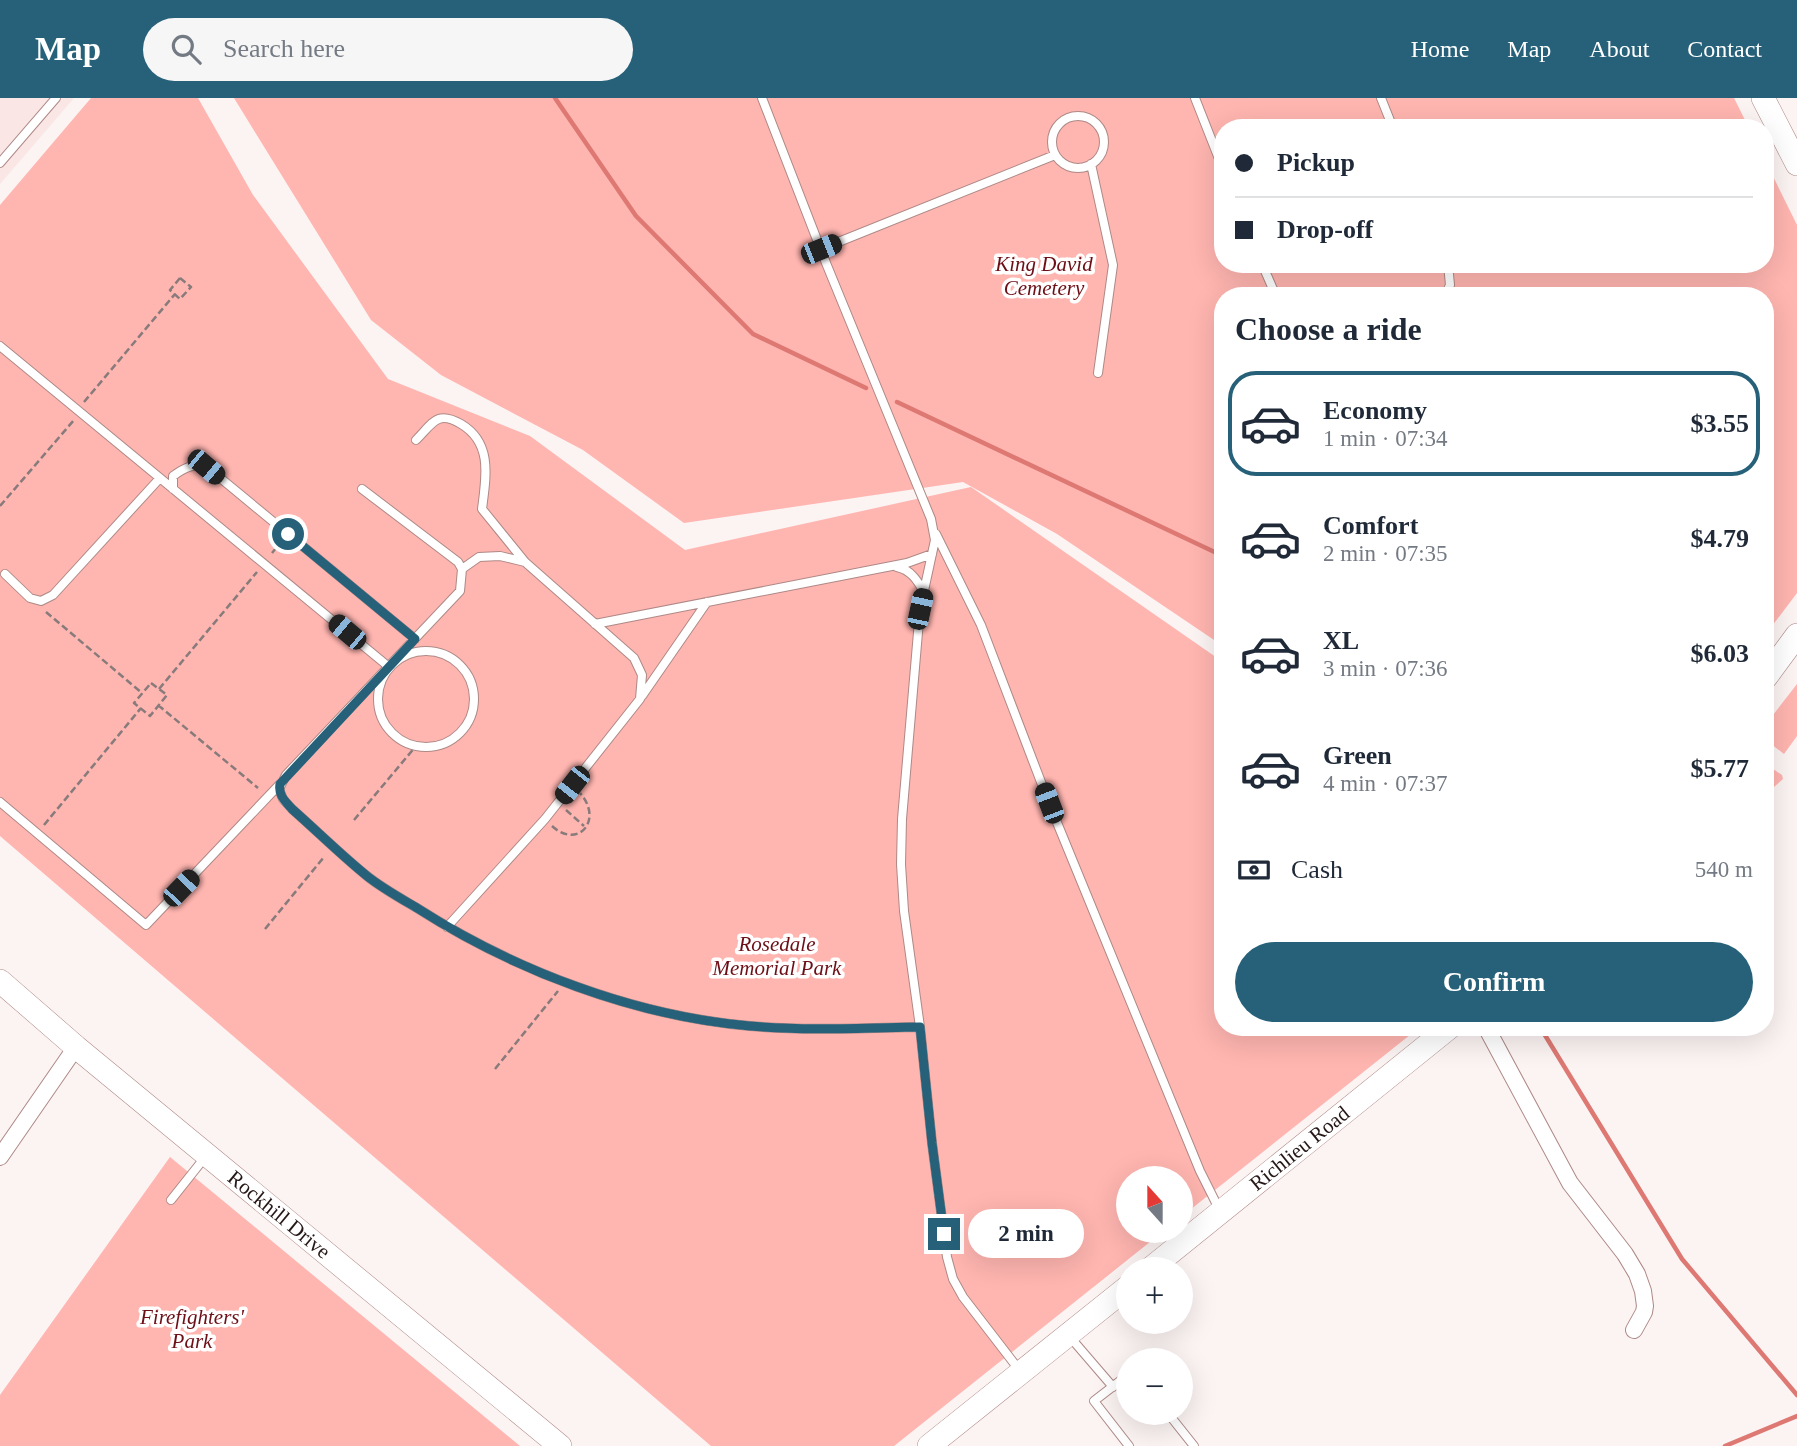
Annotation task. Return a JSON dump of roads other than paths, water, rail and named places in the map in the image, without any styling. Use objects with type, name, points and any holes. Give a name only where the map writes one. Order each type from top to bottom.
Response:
[{"type":"main road","points":[[1763,98],[1774,119]]},
{"type":"main road","points":[[1774,119],[1797,164]]},
{"type":"main road","points":[[1774,666],[1797,635]]},
{"type":"main road","name":"Rockhill Drive","points":[[0,981],[76,1047],[561,1446]]},
{"type":"main road","name":"Richlieu Road","points":[[1165,1257],[1439,1036]]},
{"type":"main road","points":[[929,1446],[1116,1296]]},
{"type":"street","points":[[1491,1036],[1570,1183],[1625,1254],[1637,1274],[1645,1306],[1634,1329]]},
{"type":"street","points":[[0,1157],[76,1047]]},
{"type":"lane","points":[[0,163],[56,98]]},
{"type":"lane","points":[[762,98],[933,526],[981,625],[1049,803],[1200,1171],[1221,1212]]},
{"type":"lane","points":[[1195,98],[1214,146]]},
{"type":"lane","points":[[1381,98],[1389,119]]},
{"type":"lane","points":[[1085,117],[1099,127],[1102,152],[1091,164],[1075,168],[1060,162],[1055,155],[1052,139],[1055,130],[1068,118],[1085,117]]},
{"type":"lane","points":[[821,249],[1055,155]]},
{"type":"lane","points":[[1091,164],[1113,265],[1098,373]]},
{"type":"lane","points":[[0,346],[388,667]]},
{"type":"lane","points":[[416,440],[438,418],[448,416],[467,428],[483,445],[487,471],[482,509],[525,562],[634,658],[642,675],[640,699]]},
{"type":"lane","points":[[173,489],[173,476],[183,469],[197,464],[206,467],[415,639]]},
{"type":"lane","points":[[2,575],[30,598],[41,601],[53,595],[160,478]]},
{"type":"lane","points":[[0,802],[146,925],[460,591],[462,569],[458,562],[362,489]]},
{"type":"lane","points":[[933,526],[935,540],[914,662],[902,819],[904,911],[947,1257],[953,1279],[963,1297],[1021,1373]]},
{"type":"lane","points":[[595,624],[891,566],[932,554]]},
{"type":"lane","points":[[462,569],[479,557],[500,556],[525,562]]},
{"type":"lane","points":[[891,566],[905,569],[915,577],[924,592]]},
{"type":"lane","points":[[447,927],[558,803],[640,699],[707,602]]},
{"type":"lane","points":[[417,651],[433,651],[449,656],[462,666],[471,679],[475,695],[467,726],[456,737],[442,745],[427,748],[397,738],[386,727],[377,697],[388,667],[417,651]]},
{"type":"lane","points":[[280,784],[283,799],[369,878],[447,927],[521,965],[565,983],[666,1013],[746,1026],[798,1029],[920,1027]]},
{"type":"lane","points":[[171,1200],[207,1155]]},
{"type":"lane","points":[[1068,1335],[1113,1387]]},
{"type":"lane","points":[[1116,1385],[1094,1401],[1129,1446]]},
{"type":"lane","points":[[1176,1425],[1189,1444]]},
{"type":"waterway","points":[[555,98],[636,216],[753,334],[866,388]]},
{"type":"waterway","points":[[897,402],[1214,552]]},
{"type":"waterway","points":[[1546,1036],[1682,1259],[1797,1395]]},
{"type":"waterway","points":[[1725,1446],[1797,1416]]},
{"type":"park label","name":"King David Cemetery","points":[[1044,276]]},
{"type":"park label","name":"Rosedale Memorial Park","points":[[777,956]]},
{"type":"park label","name":"Firefighters' Park","points":[[192,1329]]}]
